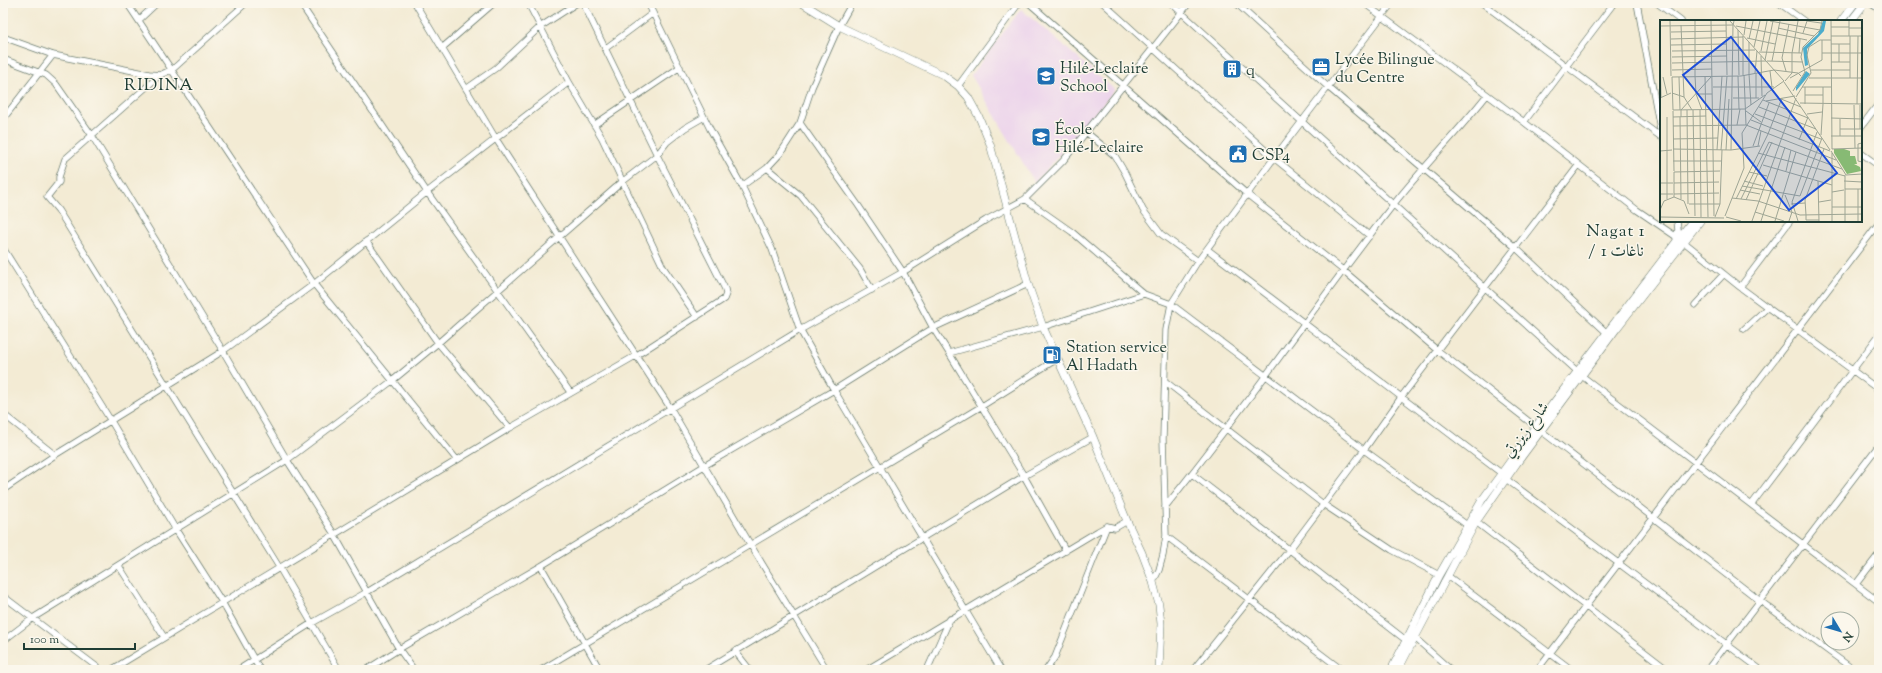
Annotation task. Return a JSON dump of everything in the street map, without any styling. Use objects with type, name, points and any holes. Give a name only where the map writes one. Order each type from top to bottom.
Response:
[{"type":"street","points":[[127,3],[173,69],[314,284],[457,460]]},
{"type":"street","points":[[139,20],[157,3]]},
{"type":"street","points":[[246,3],[173,69],[160,75],[91,134],[65,159],[58,177],[59,182],[47,198],[58,210],[279,567],[338,670]]},
{"type":"street","points":[[300,3],[427,192],[570,392]]},
{"type":"street","points":[[416,3],[496,139],[671,409],[750,544],[827,670]]},
{"type":"street","points":[[442,48],[494,3]]},
{"type":"street","points":[[528,3],[569,82],[602,138],[663,267],[696,317]]},
{"type":"street","points":[[466,89],[496,68],[540,27],[577,3]]},
{"type":"street","points":[[111,670],[570,392],[637,355],[724,299],[726,294],[725,289],[657,155],[583,3]]},
{"type":"street","points":[[648,3],[704,117],[742,186],[772,249],[800,330],[834,390],[923,537],[964,610],[1001,670]]},
{"type":"street","points":[[802,3],[839,26],[942,74],[958,86],[968,97],[987,133],[1028,284],[1043,327],[1093,437],[1153,582],[1159,605],[1161,624],[1159,670]]},
{"type":"street","points":[[742,186],[767,168],[780,154],[800,123],[812,87],[839,26],[852,3]]},
{"type":"street","points":[[958,86],[1019,3]]},
{"type":"street","points":[[1029,3],[1248,195],[1344,271],[1437,350],[1759,600],[1854,670]]},
{"type":"street","points":[[1103,3],[1274,158],[1370,236]]},
{"type":"street","points":[[1171,3],[1580,374],[1879,602]]},
{"type":"street","points":[[238,670],[312,623],[367,592],[800,330],[903,272],[986,220],[1025,200],[1063,160],[1154,49],[1189,3]]},
{"type":"street","points":[[1236,3],[1328,87],[1515,247],[1607,333]]},
{"type":"street","points":[[1364,3],[1524,122],[1578,166],[1680,240],[1740,287],[1879,390]]},
{"type":"street","points":[[1153,582],[1164,555],[1166,536],[1163,439],[1166,382],[1166,330],[1171,304],[1198,261],[1392,3]]},
{"type":"street","points":[[1482,3],[1565,67],[1660,134]]},
{"type":"street","points":[[1524,122],[1614,3]]},
{"type":"street","points":[[1637,3],[1660,130]]},
{"type":"street","points":[[1657,3],[1680,20]]},
{"type":"street","points":[[1779,3],[1803,20]]},
{"type":"street","points":[[1842,20],[1855,3]]},
{"type":"street","points":[[1852,20],[1865,3]]},
{"type":"street","points":[[1870,3],[1879,9]]},
{"type":"street","points":[[606,48],[653,13]]},
{"type":"street","points":[[3,37],[53,55],[160,75]]},
{"type":"street","points":[[3,119],[53,55]]},
{"type":"street","points":[[3,59],[39,71],[46,75],[56,84],[91,134],[223,351],[287,460],[334,534],[399,649],[414,670]]},
{"type":"street","points":[[594,124],[680,67]]},
{"type":"street","points":[[3,490],[55,455],[223,351],[314,284],[427,192],[569,82]]},
{"type":"street","points":[[1165,507],[1227,429],[1304,323],[1394,204],[1422,169],[1466,122],[1487,95]]},
{"type":"street","points":[[1862,126],[1879,103]]},
{"type":"street","points":[[3,641],[32,618],[119,566],[232,493],[287,460],[392,381],[438,343],[622,182],[657,155],[667,142],[684,128],[704,117]]},
{"type":"street","points":[[800,123],[903,272],[932,328],[982,406],[1024,476],[1066,551]]},
{"type":"street","points":[[1086,132],[1114,156],[1125,173],[1143,210],[1161,234],[1198,261]]},
{"type":"street","points":[[1862,154],[1879,166]]},
{"type":"street","points":[[1193,670],[1290,549],[1364,450],[1402,396],[1578,166]]},
{"type":"street","points":[[767,168],[794,189],[812,208],[833,237],[860,269],[872,290]]},
{"type":"street","points":[[1025,200],[1078,237],[1144,294],[1171,304],[1364,450],[1467,525]]},
{"type":"street","points":[[1677,222],[1680,240]]},
{"type":"street","name":"شارع زيزرتي","points":[[1391,670],[1407,641],[1439,575],[1467,525],[1680,240],[1691,222]]},
{"type":"street","name":"شارع زيزرتي","points":[[1580,374],[1607,333],[1680,240],[1699,222]]},
{"type":"street","points":[[1740,287],[1789,222]]},
{"type":"street","points":[[1538,670],[1584,607],[1654,519],[1879,223]]},
{"type":"street","points":[[366,241],[438,343],[510,428]]},
{"type":"street","points":[[3,248],[111,420],[176,530],[222,602],[260,670]]},
{"type":"street","points":[[1207,249],[1761,670]]},
{"type":"street","points":[[1695,305],[1724,274]]},
{"type":"street","points":[[366,670],[541,566],[704,466],[834,390],[932,328],[1028,284]]},
{"type":"street","points":[[949,353],[1043,327],[1144,294]]},
{"type":"street","points":[[1744,328],[1768,307]]},
{"type":"street","points":[[1752,504],[1879,335]]},
{"type":"street","points":[[540,670],[982,406],[1057,359]]},
{"type":"street","points":[[1166,382],[1323,504],[1402,556],[1439,575]]},
{"type":"street","points":[[3,414],[55,455]]},
{"type":"street","points":[[705,670],[793,615],[1024,476],[1093,437]]},
{"type":"street","points":[[1707,670],[1759,600],[1804,545],[1879,446]]},
{"type":"street","points":[[1192,474],[1407,641]]},
{"type":"street","name":"شارع زيزرتي","points":[[1398,670],[1476,522],[1504,476]]},
{"type":"street","points":[[866,670],[964,610],[1107,526],[1115,528],[1127,521]]},
{"type":"street","points":[[1476,522],[1584,607],[1668,670]]},
{"type":"street","points":[[1046,670],[1055,657],[1107,526]]},
{"type":"street","points":[[1166,536],[1342,670]]},
{"type":"street","points":[[1856,584],[1879,554]]},
{"type":"street","points":[[119,566],[164,637]]},
{"type":"street","points":[[541,566],[600,670]]},
{"type":"street","points":[[1448,576],[1572,670]]},
{"type":"street","points":[[3,596],[101,670]]},
{"type":"street","points":[[927,670],[950,619]]},
{"type":"street","points":[[1415,638],[1451,670]]},
{"type":"street","points":[[735,651],[750,670]]},
{"type":"shaded area","name":"École Hilé-Leclaire","points":[[1021,9],[1115,90],[1035,183],[971,75]]},
{"type":"place","name":"Lycée Bilingue du Centre","points":[[1321,67]]},
{"type":"place","name":"q","points":[[1232,69]]},
{"type":"place","name":"Hilé-Leclaire School","points":[[1046,76]]},
{"type":"place","name":"École Hilé-Leclaire","points":[[1041,137]]},
{"type":"place","name":"CSP4","points":[[1238,154]]},
{"type":"place","name":"Station service Al Hadath","points":[[1052,355]]},
{"type":"district","name":"RIDINA","points":[[159,84]]},
{"type":"district","name":"Nagat 1 / ناغات 1","points":[[1616,240]]}]
